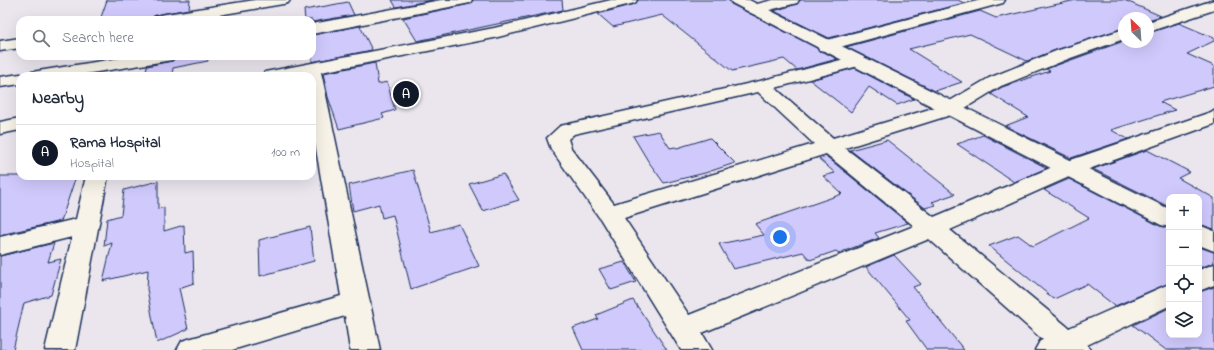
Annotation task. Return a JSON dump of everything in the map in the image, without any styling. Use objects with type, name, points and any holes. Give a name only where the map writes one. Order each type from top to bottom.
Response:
[{"type":"street","points":[[172,16],[200,7],[283,0]]},
{"type":"street","points":[[316,28],[466,0]]},
{"type":"street","points":[[291,72],[494,33],[630,0]]},
{"type":"street","points":[[745,4],[792,0]]},
{"type":"street","points":[[825,46],[998,0]]},
{"type":"street","points":[[745,4],[825,46],[1166,217]]},
{"type":"street","points":[[1154,25],[1214,4]]},
{"type":"street","points":[[609,214],[950,109],[995,82],[1062,55],[1118,36]]},
{"type":"street","points":[[0,46],[16,44]]},
{"type":"street","points":[[64,72],[140,60]]},
{"type":"street","points":[[697,350],[609,214],[562,149],[558,138],[567,130],[762,86],[856,61]]},
{"type":"street","points":[[311,68],[312,72]]},
{"type":"street","points":[[0,82],[16,80]]},
{"type":"street","points":[[762,86],[830,147],[932,228],[1063,347],[1166,296]]},
{"type":"street","points":[[316,94],[365,350]]},
{"type":"street","points":[[683,329],[932,228],[1070,168],[1214,117]]},
{"type":"street","points":[[0,128],[16,125]]},
{"type":"street","points":[[60,350],[97,180]]},
{"type":"street","points":[[0,246],[87,225]]},
{"type":"street","points":[[1202,236],[1214,242]]},
{"type":"street","points":[[1202,280],[1214,274]]},
{"type":"street","points":[[192,350],[356,302]]},
{"type":"building","points":[[107,0],[190,0],[189,9],[154,16],[101,16]]},
{"type":"building","points":[[392,0],[433,0],[396,7]]},
{"type":"building","points":[[473,0],[562,0],[563,10],[417,41],[403,18],[470,4]]},
{"type":"building","points":[[638,0],[729,0],[731,4],[837,59],[797,70],[784,59],[732,71],[662,15],[613,27],[598,14],[635,4]]},
{"type":"building","points":[[800,0],[958,0],[964,3],[829,38],[774,11],[797,4]]},
{"type":"building","points":[[1076,0],[1124,0],[1152,12],[1118,12],[1118,30],[1027,61],[970,34],[909,49],[962,82],[935,91],[846,47],[980,11],[996,18]]},
{"type":"building","points":[[348,2],[354,15],[316,21],[316,16],[305,16],[304,10]]},
{"type":"building","points":[[1154,13],[1161,16],[1154,18]]},
{"type":"building","points":[[1179,23],[1214,38],[1214,41],[1187,54],[1214,66],[1214,86],[1160,102],[1175,110],[1111,130],[1128,139],[1071,158],[1005,126],[1028,117],[991,94],[1002,87],[1050,71],[1046,69],[1118,43],[1118,48],[1154,48],[1154,31]]},
{"type":"building","points":[[360,26],[372,50],[312,62],[312,60],[316,60],[316,34]]},
{"type":"building","points":[[172,61],[208,61],[173,68],[172,72],[146,72],[147,66]]},
{"type":"building","points":[[375,63],[378,84],[387,82],[395,110],[382,114],[384,118],[339,129],[328,97],[323,73]]},
{"type":"building","points":[[855,68],[914,99],[897,105],[869,87],[851,112],[810,80]]},
{"type":"building","points":[[659,131],[670,148],[677,148],[710,138],[735,163],[705,173],[664,183],[648,161],[633,136]]},
{"type":"building","points":[[983,135],[1047,168],[1014,182],[957,144]]},
{"type":"building","points":[[887,140],[955,194],[932,202],[936,205],[925,208],[850,150]]},
{"type":"building","points":[[1147,150],[1190,172],[1178,178],[1214,198],[1214,229],[1202,225],[1202,194],[1166,194],[1166,206],[1093,169]]},
{"type":"building","points":[[827,157],[908,223],[875,233],[879,238],[839,253],[836,251],[810,260],[803,252],[733,269],[719,244],[764,235],[755,224],[842,194],[823,176],[835,173],[819,159]]},
{"type":"building","points":[[413,170],[431,232],[459,224],[479,266],[411,289],[393,215],[382,218],[379,204],[353,211],[349,185]]},
{"type":"building","points":[[503,174],[519,200],[483,211],[469,184]]},
{"type":"building","points":[[0,176],[16,176],[16,180],[75,180],[61,221],[0,235]]},
{"type":"building","points":[[1069,179],[1160,226],[1166,227],[1166,284],[1115,306],[1087,284],[1054,299],[989,246],[1018,235],[1033,246],[1089,218],[1044,190]]},
{"type":"building","points":[[158,181],[158,209],[164,207],[164,231],[184,225],[185,253],[193,251],[194,283],[179,288],[188,329],[157,343],[147,289],[148,270],[103,281],[112,243],[104,246],[107,219],[121,215],[124,190]]},
{"type":"building","points":[[310,227],[314,261],[260,276],[259,240]]},
{"type":"building","points":[[54,243],[48,262],[61,259],[51,295],[24,303],[13,350],[0,350],[0,256]]},
{"type":"building","points":[[1202,248],[1214,252],[1214,263],[1202,267]]},
{"type":"building","points":[[894,255],[921,284],[913,287],[964,350],[927,350],[906,321],[910,320],[866,267]]},
{"type":"building","points":[[624,262],[636,282],[611,290],[599,269]]},
{"type":"building","points":[[1214,287],[1214,350],[1166,350],[1133,325],[1166,309],[1166,338],[1202,338],[1202,291]]},
{"type":"building","points":[[633,300],[667,350],[583,350],[573,328],[598,319],[596,315]]},
{"type":"place","name":"Rama Hospital","points":[[406,94]]}]
